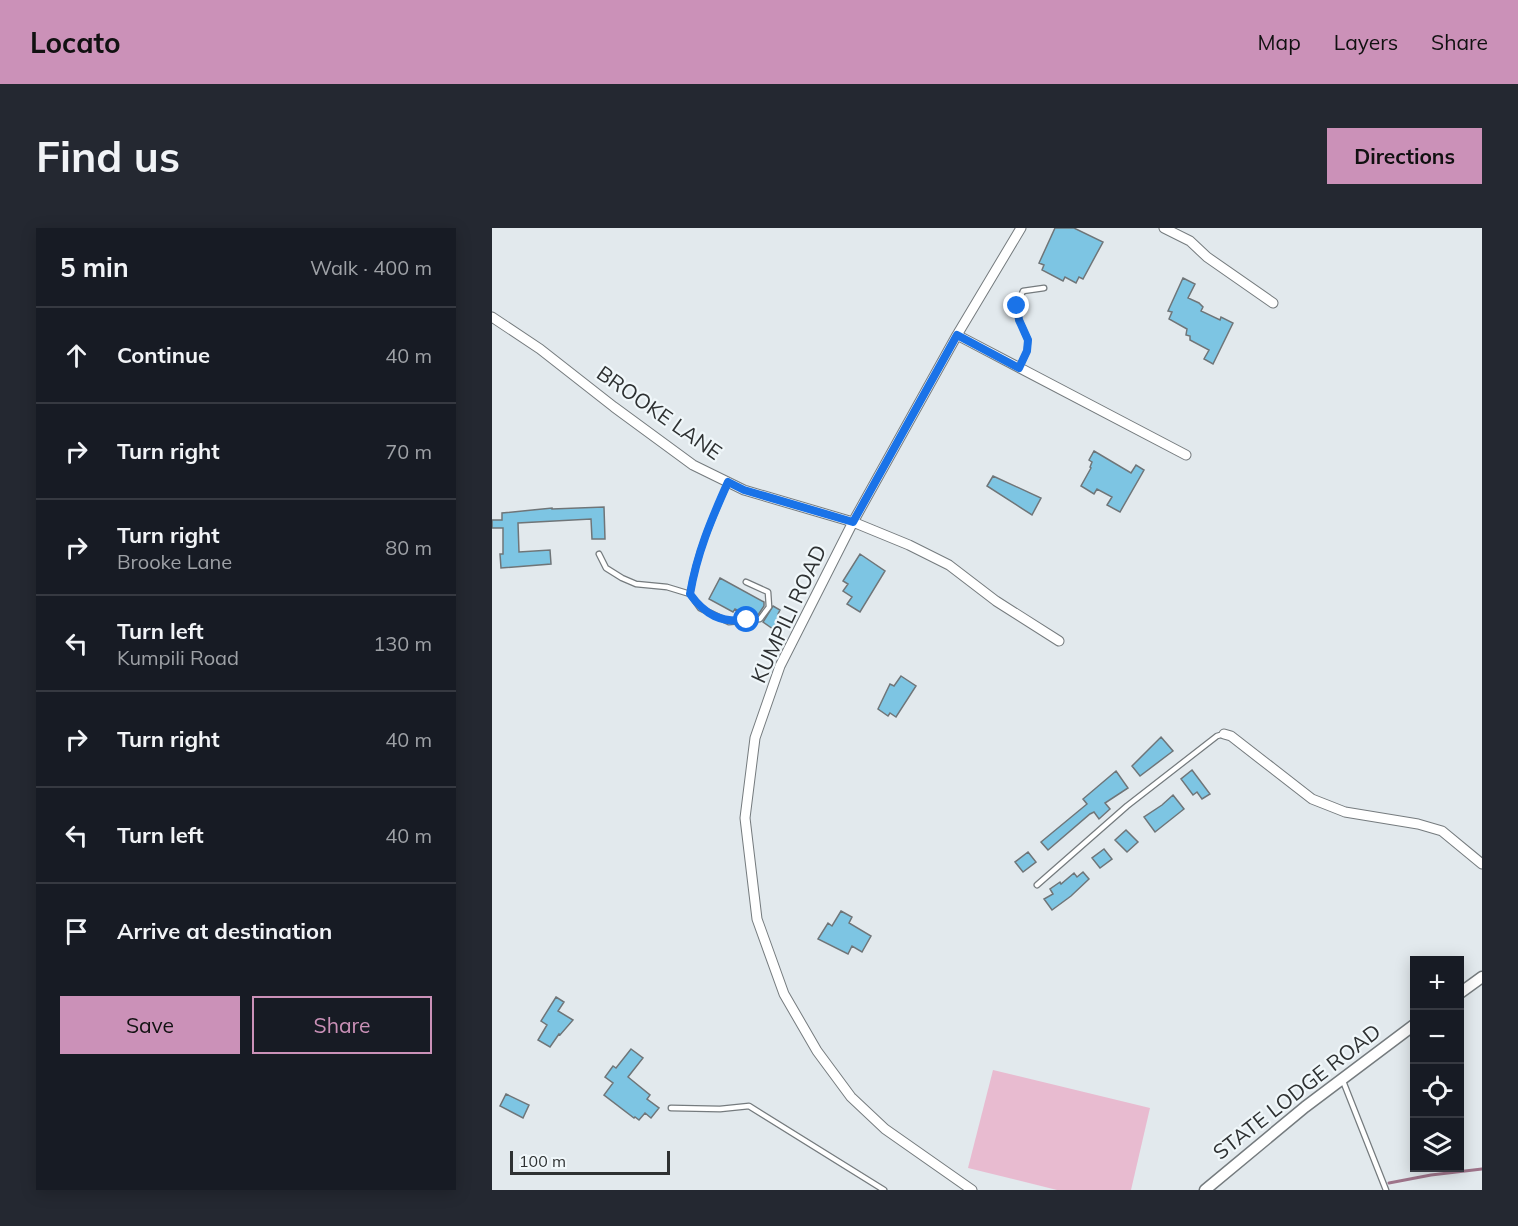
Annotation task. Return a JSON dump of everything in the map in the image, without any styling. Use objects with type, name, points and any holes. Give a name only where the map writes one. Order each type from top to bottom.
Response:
[{"type":"street","name":"KUMPILI ROAD","points":[[972,1190],[885,1129],[851,1097],[817,1051],[784,994],[757,919],[745,818],[754,738],[780,666],[853,522],[957,335],[1021,228]]},
{"type":"street","points":[[1164,228],[1190,241],[1207,257],[1273,303]]},
{"type":"street","name":"BROOKE LANE","points":[[492,317],[540,349],[693,465],[744,490],[853,522],[909,544],[949,565],[996,602],[1059,641]]},
{"type":"street","points":[[957,335],[1186,455]]},
{"type":"street","points":[[1224,734],[1231,736],[1312,799],[1345,812],[1418,824],[1442,831],[1482,864]]},
{"type":"street","points":[[1464,990],[1482,977]]},
{"type":"street","name":"STATE LODGE ROAD","points":[[1205,1190],[1305,1107],[1410,1028]]},
{"type":"lane","points":[[1019,368],[1027,351],[1028,340],[1019,320],[1017,306],[1023,291],[1044,288]]},
{"type":"lane","points":[[690,594],[704,536],[728,482]]},
{"type":"lane","points":[[599,554],[606,568],[622,578],[636,584],[667,587],[690,594],[700,608],[729,622],[760,619],[770,607],[768,592],[746,582]]},
{"type":"lane","points":[[1036,885],[1126,806],[1217,736],[1224,734]]},
{"type":"lane","points":[[1342,1079],[1386,1190]]},
{"type":"lane","points":[[671,1108],[720,1109],[749,1106],[884,1190]]},
{"type":"shaded area","points":[[993,1070],[1150,1108],[1131,1190],[1057,1190],[968,1168]]},
{"type":"building","points":[[1055,228],[1074,228],[1103,242],[1083,279],[1079,277],[1076,283],[1065,277],[1063,281],[1042,270],[1044,265],[1039,263]]},
{"type":"building","points":[[1183,278],[1195,284],[1188,298],[1203,307],[1201,311],[1233,323],[1213,364],[1204,359],[1209,350],[1190,340],[1190,336],[1186,335],[1187,329],[1169,319],[1172,312],[1168,311]]},
{"type":"building","points":[[1094,451],[1131,473],[1136,465],[1144,470],[1120,512],[1107,505],[1112,497],[1097,489],[1094,494],[1081,486],[1091,468],[1092,462],[1089,460]]},
{"type":"building","points":[[993,476],[1041,498],[1032,515],[987,486]]},
{"type":"building","points":[[604,507],[605,539],[592,539],[591,519],[518,523],[519,552],[550,550],[551,564],[501,568],[503,528],[492,528],[492,520],[502,520],[502,513],[552,508]]},
{"type":"building","points":[[860,554],[885,571],[860,612],[847,604],[852,597],[843,591],[848,584],[843,581]]},
{"type":"building","points":[[720,578],[764,602],[758,615],[749,616],[735,609],[733,612],[709,599]]},
{"type":"building","points":[[773,606],[780,610],[778,614],[781,616],[773,629],[763,622]]},
{"type":"building","points":[[901,676],[916,686],[896,717],[890,713],[888,716],[878,709],[890,684],[894,686]]},
{"type":"building","points":[[1161,737],[1173,751],[1140,776],[1132,766]]},
{"type":"building","points":[[1192,770],[1210,794],[1202,799],[1197,792],[1193,795],[1181,779]]},
{"type":"building","points":[[1116,771],[1128,788],[1105,803],[1110,809],[1099,819],[1094,812],[1090,814],[1048,850],[1041,842],[1087,804],[1083,799]]},
{"type":"building","points":[[1173,795],[1184,809],[1155,832],[1144,817]]},
{"type":"building","points":[[1126,830],[1138,842],[1127,852],[1115,840]]},
{"type":"building","points":[[1104,849],[1112,859],[1100,868],[1092,858]]},
{"type":"building","points":[[1028,852],[1036,862],[1023,872],[1015,862]]},
{"type":"building","points":[[1083,872],[1089,879],[1052,910],[1044,899],[1053,894],[1050,889],[1060,882],[1061,884],[1074,873],[1077,877]]},
{"type":"building","points":[[841,911],[852,917],[849,923],[871,936],[862,952],[852,946],[848,954],[818,939],[828,923],[832,926]]},
{"type":"building","points":[[556,997],[564,1002],[558,1011],[573,1020],[550,1047],[538,1040],[547,1025],[541,1021]]},
{"type":"building","points":[[631,1049],[643,1058],[628,1077],[650,1095],[647,1099],[659,1108],[651,1118],[645,1113],[639,1120],[634,1118],[604,1095],[613,1083],[605,1077],[613,1066],[616,1068]]},
{"type":"building","points":[[506,1094],[529,1105],[523,1118],[500,1106]]},
{"type":"waterway","points":[[1389,1183],[1482,1169]]},
{"type":"route","points":[[747,620],[729,622],[711,614],[700,608],[690,594],[707,527],[728,482],[744,490],[853,522],[957,335],[1019,368],[1027,351],[1028,340],[1019,320],[1017,306]]}]
